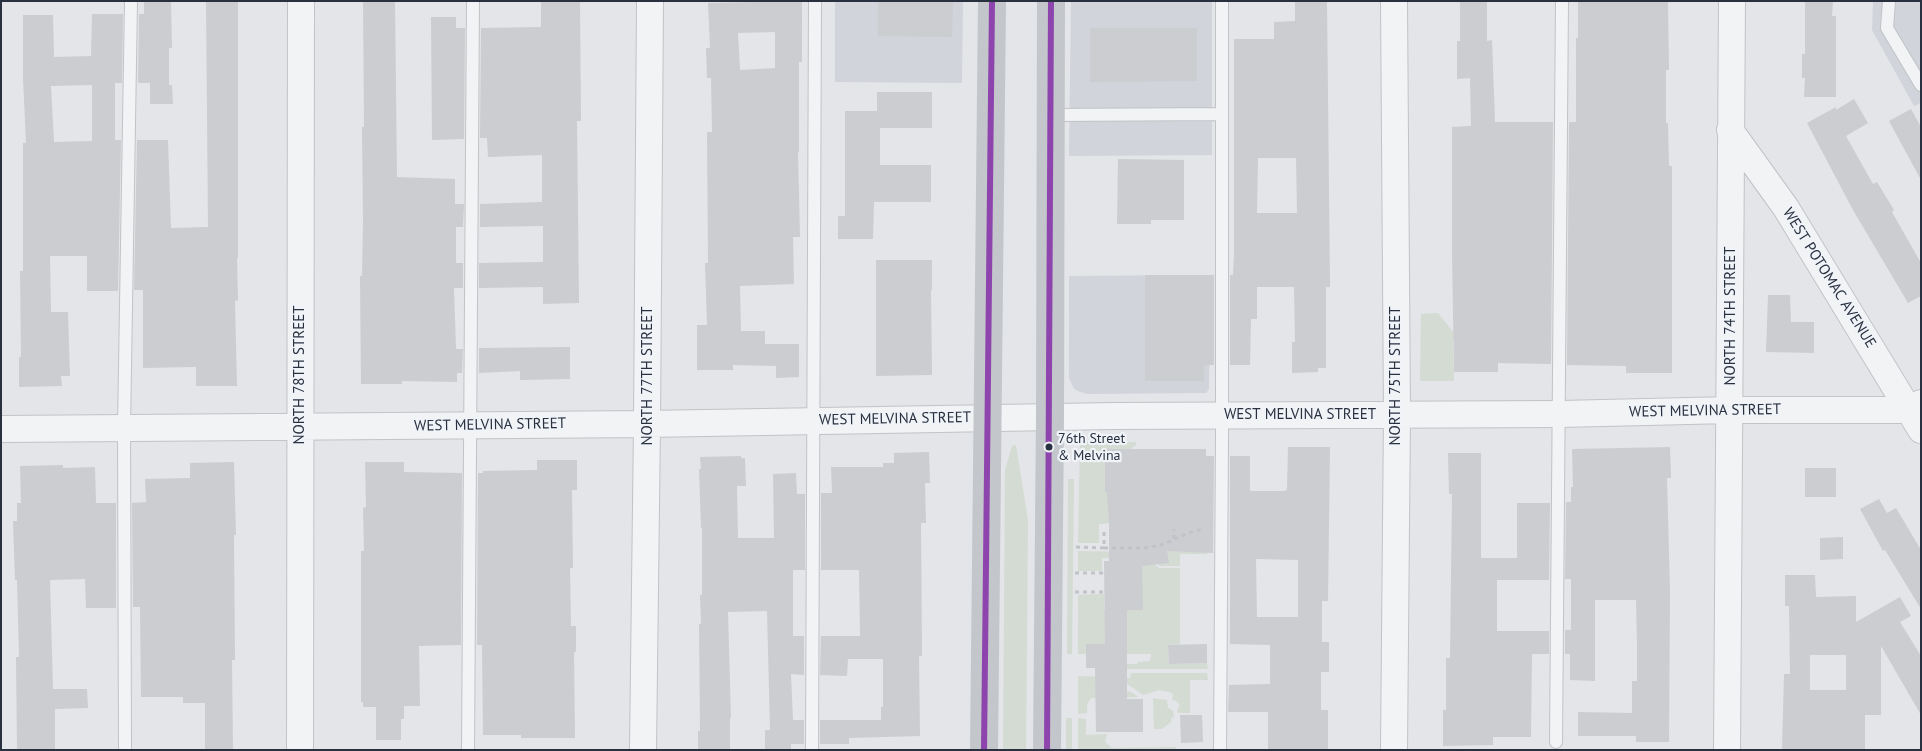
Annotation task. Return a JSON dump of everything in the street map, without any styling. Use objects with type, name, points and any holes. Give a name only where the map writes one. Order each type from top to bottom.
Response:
[{"type":"main road","points":[[984,750],[992,1]]},
{"type":"main road","points":[[1047,750],[1051,1]]},
{"type":"street","name":"NORTH 78TH STREET","points":[[300,750],[301,1]]},
{"type":"street","name":"NORTH 77TH STREET","points":[[643,750],[648,424],[650,1]]},
{"type":"street","name":"NORTH 75TH STREET","points":[[1394,1],[1397,414],[1394,750]]},
{"type":"street","name":"NORTH 74TH STREET","points":[[1727,750],[1731,410],[1730,130],[1732,1]]},
{"type":"street","name":"WEST POTOMAC AVENUE","points":[[1730,130],[1786,208],[1917,414]]},
{"type":"street","name":"WEST MELVINA STREET","points":[[1,429],[648,424],[1050,416],[1560,414],[1731,410],[1917,414]]},
{"type":"lane","points":[[125,750],[124,428],[131,1]]},
{"type":"lane","points":[[468,750],[473,1]]},
{"type":"lane","points":[[812,750],[815,421],[815,1]]},
{"type":"lane","points":[[1220,750],[1222,1]]},
{"type":"lane","points":[[1556,742],[1562,1]]},
{"type":"lane","points":[[1889,1],[1887,28],[1921,85]]},
{"type":"lane","points":[[1051,115],[1222,114]]},
{"type":"path","points":[[1104,528],[1104,548]]},
{"type":"path","points":[[1174,529],[1174,539]]},
{"type":"path","points":[[1076,547],[1144,548],[1161,545],[1196,530],[1201,530]]},
{"type":"path","points":[[1075,573],[1104,573]]},
{"type":"path","points":[[1075,592],[1104,592]]},
{"type":"shaded area","points":[[835,1],[963,1],[962,83],[835,82]]},
{"type":"shaded area","points":[[1071,1],[1212,1],[1212,155],[1069,156]]},
{"type":"shaded area","points":[[1873,1],[1921,1],[1921,103],[1914,106],[1872,30]]},
{"type":"shaded area","points":[[1211,275],[1209,389],[1206,393],[1088,394],[1074,389],[1069,378],[1069,276]]},
{"type":"shaded area","points":[[1438,313],[1453,332],[1497,340],[1453,341],[1454,381],[1420,381],[1421,314]]},
{"type":"shaded area","points":[[1080,442],[1136,442],[1136,445],[1131,449],[1105,449],[1105,492],[1140,492],[1109,518],[1109,523],[1099,524],[1099,543],[1078,543]]},
{"type":"shaded area","points":[[1016,445],[1028,520],[1026,750],[1003,750],[1005,470],[1012,446]]},
{"type":"shaded area","points":[[1068,479],[1074,479],[1072,654],[1067,654]]},
{"type":"shaded area","points":[[1207,534],[1207,554],[1180,554],[1180,566],[1160,566],[1148,557],[1102,558],[1102,571],[1078,571],[1078,551],[1141,552]]},
{"type":"shaded area","points":[[1142,559],[1148,559],[1159,568],[1180,568],[1180,644],[1168,645],[1169,664],[1207,663],[1208,669],[1126,669],[1127,664],[1150,661],[1151,654],[1127,654],[1126,644],[1087,644],[1086,654],[1078,654],[1078,595],[1104,594],[1104,610],[1142,610]]},
{"type":"shaded area","points":[[1131,673],[1207,673],[1208,680],[1190,680],[1190,713],[1178,713],[1177,710],[1180,705],[1175,700],[1172,701],[1173,694],[1169,692],[1159,690],[1143,695],[1126,683],[1126,691],[1139,697],[1091,698],[1087,705],[1087,713],[1078,714],[1078,676],[1130,678]]},
{"type":"shaded area","points":[[1153,698],[1167,700],[1168,708],[1173,711],[1174,717],[1171,718],[1171,722],[1162,729],[1154,729]]},
{"type":"shaded area","points":[[1066,718],[1072,718],[1072,750],[1066,750]]},
{"type":"shaded area","points":[[1078,718],[1086,719],[1086,735],[1107,734],[1105,742],[1112,748],[1176,747],[1176,750],[1078,750]]},
{"type":"building","points":[[144,1],[171,1],[172,48],[169,48],[169,85],[172,85],[173,104],[150,104],[150,83],[138,83],[139,14],[144,14]]},
{"type":"building","points":[[206,1],[238,1],[238,300],[235,301],[237,386],[196,386],[196,367],[143,368],[143,290],[134,290],[137,140],[168,140],[171,228],[208,227]]},
{"type":"building","points":[[363,1],[395,1],[397,177],[455,179],[455,204],[464,204],[463,227],[456,227],[456,263],[463,263],[463,288],[454,288],[456,349],[463,349],[462,373],[457,373],[457,382],[402,381],[402,384],[361,384],[360,276],[362,276],[363,222],[362,127],[364,127]]},
{"type":"building","points":[[541,1],[580,1],[581,121],[577,121],[579,303],[543,304],[543,287],[479,288],[479,263],[543,262],[543,226],[480,227],[480,204],[542,202],[542,155],[488,157],[487,138],[480,138],[481,28],[541,27]]},
{"type":"building","points":[[802,1],[802,62],[799,62],[798,152],[800,237],[793,237],[794,284],[740,286],[741,331],[765,331],[765,344],[799,344],[799,377],[776,378],[776,366],[733,365],[733,370],[697,370],[697,325],[707,325],[705,263],[708,263],[707,132],[712,132],[711,78],[707,78],[706,48],[710,48],[708,3]],"holes":[[[775,32],[775,68],[740,70],[738,33]]]},
{"type":"building","points":[[878,1],[953,1],[952,37],[878,36]]},
{"type":"building","points":[[1295,1],[1327,1],[1330,287],[1326,287],[1326,368],[1318,368],[1318,372],[1292,373],[1292,342],[1295,342],[1294,287],[1257,287],[1257,319],[1251,319],[1250,365],[1230,365],[1230,275],[1233,275],[1234,254],[1234,39],[1274,39],[1274,22],[1295,21]],"holes":[[[1258,158],[1296,158],[1297,213],[1257,213]]]},
{"type":"building","points":[[1460,1],[1487,1],[1487,41],[1492,40],[1495,122],[1553,122],[1551,364],[1498,363],[1498,372],[1454,372],[1452,127],[1471,126],[1470,78],[1457,79],[1457,41],[1460,41]]},
{"type":"building","points":[[1578,1],[1668,1],[1669,70],[1666,70],[1666,123],[1668,123],[1669,166],[1672,166],[1672,373],[1626,373],[1626,366],[1567,365],[1569,122],[1576,122]]},
{"type":"building","points":[[1805,1],[1833,1],[1832,16],[1836,16],[1836,97],[1804,97],[1805,78],[1802,78],[1802,54],[1805,54]]},
{"type":"building","points":[[92,14],[123,14],[122,83],[115,83],[115,140],[121,140],[118,291],[87,291],[87,256],[50,256],[51,312],[68,312],[70,376],[61,376],[62,386],[19,387],[19,357],[21,357],[20,271],[23,271],[23,143],[26,143],[23,15],[53,15],[54,57],[91,56]],"holes":[[[92,85],[92,141],[54,142],[51,86]]]},
{"type":"building","points":[[431,17],[456,17],[456,28],[465,28],[464,139],[432,140]]},
{"type":"building","points":[[1090,28],[1197,28],[1197,81],[1090,82]]},
{"type":"building","points":[[877,92],[932,92],[932,128],[880,128],[880,165],[931,165],[931,202],[874,202],[873,239],[838,239],[838,216],[845,216],[845,111],[877,111]]},
{"type":"building","points":[[1854,99],[1868,123],[1846,136],[1873,184],[1877,182],[1894,210],[1892,212],[1921,263],[1921,296],[1908,303],[1853,210],[1807,123],[1836,107],[1836,110]]},
{"type":"building","points":[[1911,109],[1921,127],[1921,180],[1889,121]]},
{"type":"building","points":[[1118,159],[1184,160],[1184,220],[1151,220],[1151,224],[1117,224]]},
{"type":"building","points":[[876,260],[932,260],[932,375],[876,376]]},
{"type":"building","points":[[1145,275],[1214,275],[1214,365],[1204,365],[1204,381],[1145,381]]},
{"type":"building","points":[[1768,295],[1790,295],[1791,322],[1814,322],[1814,353],[1766,352]]},
{"type":"building","points":[[570,347],[570,379],[520,380],[520,371],[479,373],[479,348]]},
{"type":"building","points":[[1288,447],[1330,447],[1328,601],[1322,601],[1322,642],[1329,642],[1329,672],[1321,672],[1321,710],[1328,710],[1328,750],[1268,750],[1268,712],[1228,712],[1229,685],[1270,684],[1270,645],[1230,644],[1230,456],[1250,456],[1250,491],[1285,491],[1287,489]],"holes":[[[1256,559],[1298,560],[1298,617],[1257,617]]]},
{"type":"building","points":[[1670,447],[1671,478],[1667,478],[1670,592],[1669,742],[1636,742],[1636,736],[1578,736],[1578,712],[1632,713],[1632,681],[1637,681],[1637,644],[1636,600],[1595,600],[1595,681],[1570,680],[1570,654],[1565,654],[1565,630],[1571,630],[1571,579],[1565,579],[1566,502],[1571,502],[1571,487],[1573,487],[1572,449]]},
{"type":"building","points":[[1105,449],[1206,449],[1206,456],[1214,456],[1213,553],[1167,551],[1169,563],[1142,566],[1143,610],[1127,610],[1127,699],[1143,699],[1143,732],[1096,732],[1095,668],[1086,668],[1086,644],[1105,644],[1104,561],[1109,561],[1109,524],[1107,492],[1105,492]]},
{"type":"building","points":[[929,452],[930,483],[925,483],[926,523],[921,523],[922,656],[919,656],[920,736],[849,738],[849,744],[820,744],[820,720],[881,720],[881,707],[883,707],[883,659],[848,659],[847,676],[820,675],[821,636],[860,636],[859,570],[821,570],[821,493],[832,493],[831,467],[883,467],[883,463],[894,463],[894,453]]},
{"type":"building","points":[[1448,453],[1481,453],[1481,558],[1517,558],[1517,503],[1550,503],[1549,580],[1497,580],[1497,631],[1549,631],[1549,654],[1532,654],[1531,737],[1493,737],[1493,745],[1443,746],[1443,710],[1446,710],[1446,658],[1450,658],[1452,494],[1449,494]]},
{"type":"building","points":[[741,456],[741,458],[745,458],[746,486],[737,486],[738,538],[774,538],[773,474],[796,473],[797,494],[805,494],[805,570],[793,570],[793,636],[804,636],[804,675],[791,674],[793,720],[804,720],[804,744],[791,744],[791,750],[765,750],[765,730],[770,730],[767,611],[728,612],[730,750],[698,750],[698,731],[700,731],[699,624],[701,624],[700,595],[702,595],[700,457]]},
{"type":"building","points":[[537,460],[577,460],[577,490],[572,490],[573,568],[570,568],[571,626],[576,626],[576,652],[574,652],[575,738],[521,738],[521,735],[483,735],[482,645],[477,645],[478,473],[483,473],[483,471],[537,470]]},
{"type":"building","points":[[234,462],[236,535],[234,535],[235,660],[232,660],[233,750],[205,750],[205,703],[183,703],[183,697],[141,697],[140,607],[133,607],[132,503],[146,502],[145,479],[190,478],[190,463]]},
{"type":"building","points":[[365,462],[404,462],[404,472],[462,473],[461,645],[419,646],[420,706],[404,706],[404,719],[401,719],[401,740],[376,740],[376,707],[363,707],[363,702],[361,702],[361,551],[364,551],[363,508],[366,507]]},
{"type":"building","points":[[63,465],[63,468],[95,467],[96,503],[116,503],[116,608],[86,608],[85,579],[50,580],[53,689],[87,689],[88,708],[55,709],[55,750],[17,750],[16,657],[19,657],[13,521],[17,521],[17,503],[21,503],[20,466]]},
{"type":"building","points":[[1805,468],[1836,468],[1836,497],[1805,497]]},
{"type":"building","points":[[1879,499],[1887,513],[1896,508],[1921,550],[1921,609],[1885,550],[1883,551],[1860,509]]},
{"type":"building","points":[[1843,537],[1843,559],[1820,560],[1820,538]]},
{"type":"building","points":[[1785,575],[1815,575],[1816,597],[1856,596],[1856,622],[1900,597],[1911,616],[1900,622],[1921,656],[1921,715],[1881,646],[1881,715],[1865,715],[1865,750],[1782,750],[1784,674],[1790,674],[1789,606],[1785,606]],"holes":[[[1810,655],[1846,655],[1846,690],[1810,690]]]},
{"type":"building","points":[[1207,644],[1207,663],[1169,664],[1168,645]]},
{"type":"building","points":[[1180,715],[1202,715],[1203,742],[1181,743]]},
{"type":"transit line","points":[[984,750],[992,1]]},
{"type":"transit line","points":[[1047,750],[1051,1]]},
{"type":"place","name":"76th Street & Melvina","points":[[1049,447]]}]
